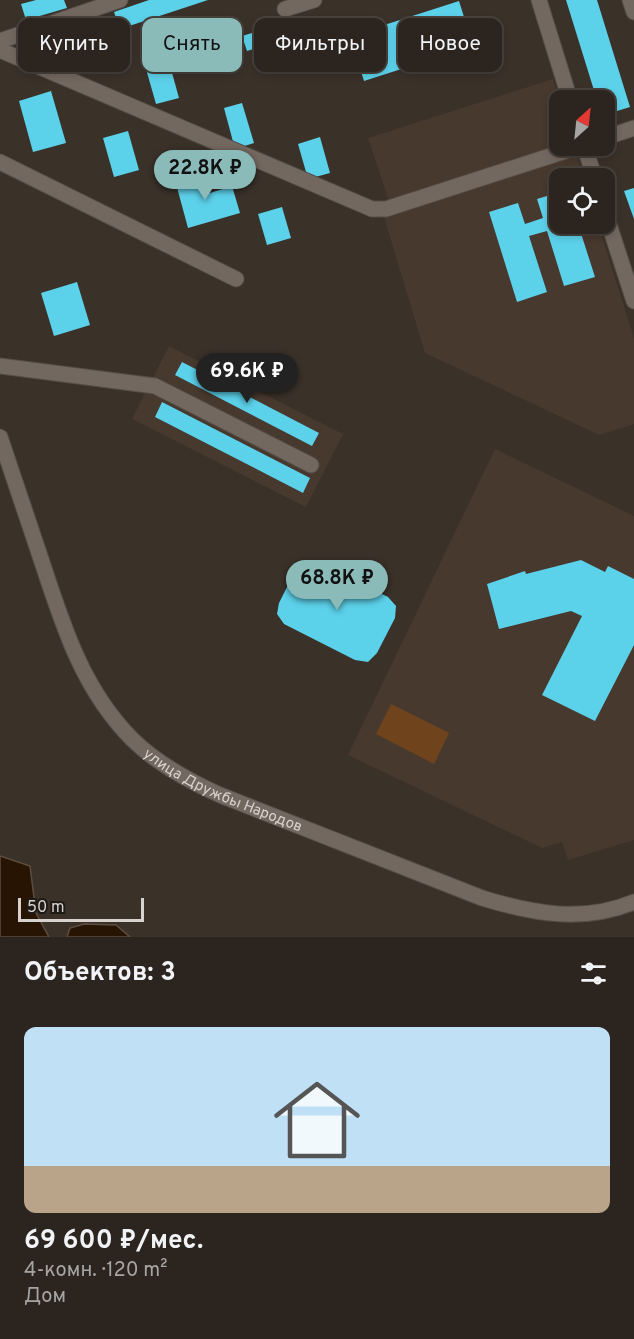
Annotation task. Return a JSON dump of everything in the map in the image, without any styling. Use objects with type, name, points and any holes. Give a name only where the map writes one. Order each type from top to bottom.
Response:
[{"type":"street","points":[[0,41],[80,7],[120,0]]},
{"type":"street","points":[[285,9],[314,0]]},
{"type":"street","points":[[539,0],[567,90]]},
{"type":"street","points":[[630,0],[634,12]]},
{"type":"street","points":[[0,50],[372,209],[386,209],[551,156]]},
{"type":"street","points":[[615,134],[634,128]]},
{"type":"street","points":[[0,162],[236,279]]},
{"type":"street","points":[[612,234],[634,301]]},
{"type":"street","points":[[0,366],[155,386],[311,465]]},
{"type":"street","name":"улица Дружбы Народов","points":[[0,437],[6,476],[61,619],[86,676],[114,720],[153,757],[195,783],[220,795],[482,898],[539,914],[584,915],[634,902]]},
{"type":"shaded area","points":[[553,79],[556,90],[549,90],[549,156],[577,156],[581,168],[549,168],[549,234],[601,234],[634,338],[634,424],[599,435],[425,353],[384,217],[389,201],[368,138]]},
{"type":"shaded area","points":[[169,346],[343,434],[306,507],[132,419]]},
{"type":"shaded area","points":[[495,449],[634,516],[634,840],[568,860],[562,842],[542,848],[348,755]]},
{"type":"shaded area","points":[[391,704],[449,733],[434,764],[376,734]]},
{"type":"shaded area","points":[[0,856],[30,866],[36,913],[49,937],[0,937]]},
{"type":"shaded area","points":[[84,924],[116,925],[130,937],[67,937],[70,928]]},
{"type":"building","points":[[36,0],[64,0],[67,8],[25,18],[21,4]]},
{"type":"building","points":[[149,0],[208,0],[153,18],[142,18],[142,22],[130,26],[130,18],[116,18],[114,12]]},
{"type":"building","points":[[566,0],[597,0],[630,107],[615,112],[615,90],[594,90]]},
{"type":"building","points":[[459,1],[464,18],[406,18]]},
{"type":"building","points":[[398,21],[398,70],[364,81],[361,72],[386,72],[386,24]]},
{"type":"building","points":[[254,32],[254,49],[247,51],[242,36]]},
{"type":"building","points":[[147,72],[172,72],[179,98],[156,104]]},
{"type":"building","points":[[51,91],[66,143],[33,152],[19,101]]},
{"type":"building","points":[[242,103],[254,143],[235,149],[224,108]]},
{"type":"building","points":[[128,131],[139,170],[114,177],[103,138]]},
{"type":"building","points":[[320,137],[330,173],[308,179],[298,144]]},
{"type":"building","points":[[204,172],[210,193],[232,186],[240,213],[188,228],[175,180]]},
{"type":"building","points":[[634,188],[634,219],[624,191]]},
{"type":"building","points":[[549,195],[549,234],[581,234],[595,277],[564,286],[547,231],[529,236],[547,292],[517,302],[489,212],[518,203],[525,224],[543,218],[537,199]]},
{"type":"building","points":[[282,207],[291,238],[267,245],[258,214]]},
{"type":"building","points":[[77,282],[90,325],[54,336],[41,293]]},
{"type":"building","points":[[182,362],[319,433],[312,446],[175,375]]},
{"type":"building","points":[[162,402],[310,478],[303,493],[155,417]]},
{"type":"building","points":[[305,560],[317,561],[388,597],[396,606],[395,618],[377,653],[368,662],[355,660],[284,624],[277,614],[279,603],[297,567]]},
{"type":"building","points":[[581,560],[605,572],[608,566],[634,579],[634,645],[595,721],[542,695],[582,616],[571,611],[499,629],[487,584],[525,571],[526,574]]}]
